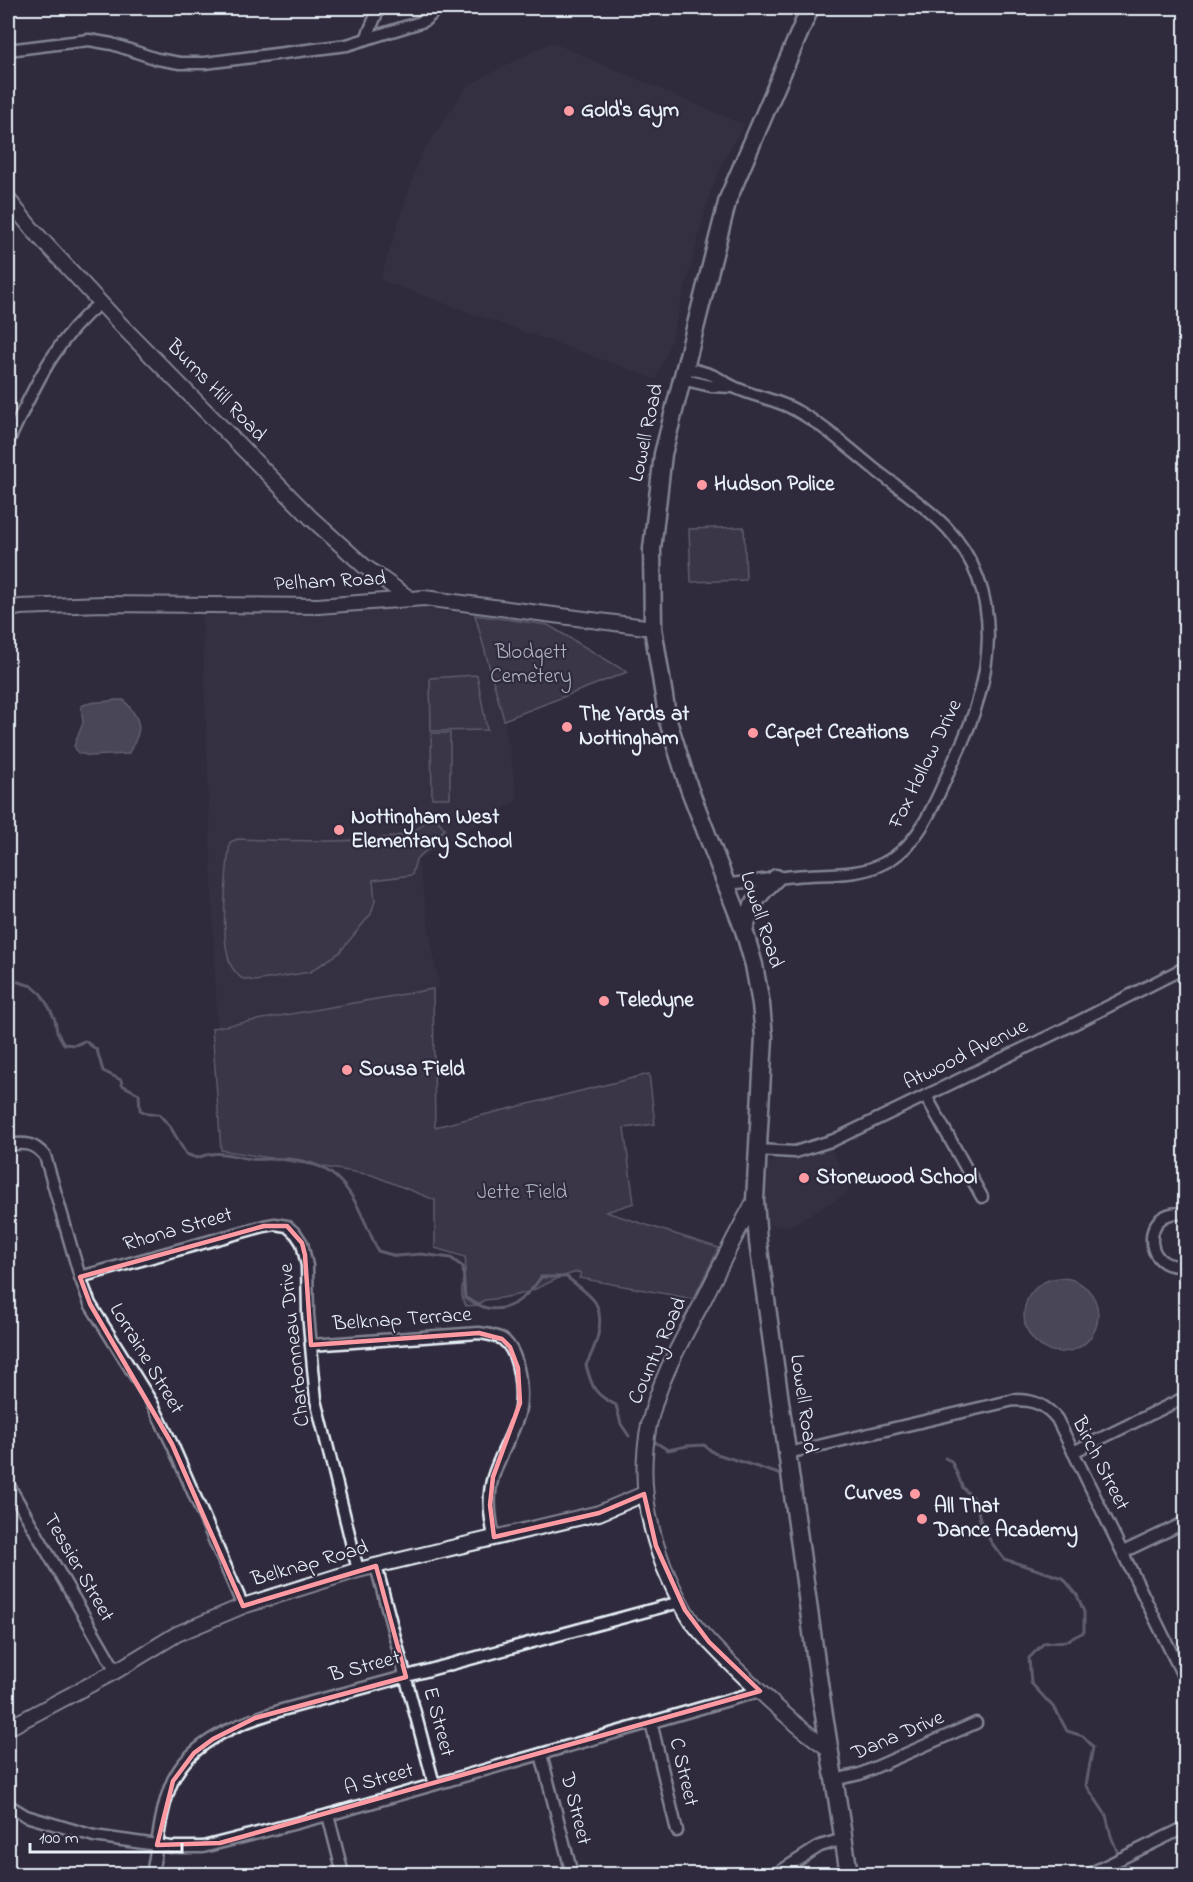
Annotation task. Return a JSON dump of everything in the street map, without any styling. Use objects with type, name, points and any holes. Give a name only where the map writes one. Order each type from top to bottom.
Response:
[{"type":"main road","name":"Lowell Road","points":[[810,8],[728,198],[682,373],[663,454],[656,502],[652,549],[653,628],[663,697],[673,740],[689,788],[744,930],[758,985],[764,1037],[754,1200],[758,1242],[829,1749],[849,1875]]},
{"type":"main road","points":[[744,930],[750,909],[758,895],[776,878]]},
{"type":"street","points":[[366,39],[379,8]]},
{"type":"street","points":[[8,51],[90,40],[112,44],[157,59],[188,63],[347,45],[424,21],[435,8]]},
{"type":"street","name":"Burns Hill Road","points":[[8,199],[32,229],[121,325],[311,518],[364,566],[409,598]]},
{"type":"street","points":[[8,442],[53,352],[82,317],[101,302]]},
{"type":"street","name":"Fox Hollow Drive","points":[[682,373],[714,376],[733,387],[787,405],[807,417],[929,511],[953,536],[972,566],[983,598],[987,620],[988,657],[975,714],[926,818],[913,839],[896,856],[876,867],[853,872],[728,884]]},
{"type":"street","name":"Pelham Road","points":[[8,610],[20,607],[103,603],[318,606],[409,598],[453,601],[653,628]]},
{"type":"street","name":"Atwood Avenue","points":[[756,1150],[784,1153],[811,1149],[834,1140],[1185,967]]},
{"type":"street","points":[[926,1096],[982,1197]]},
{"type":"street","name":"Lorraine Street","points":[[13,1144],[29,1143],[39,1148],[45,1156],[90,1304],[152,1403],[243,1606]]},
{"type":"street","name":"County Road","points":[[754,1200],[735,1233],[662,1384],[649,1423],[645,1446],[644,1494],[656,1546],[681,1602],[693,1622],[709,1642],[760,1691],[802,1729],[829,1749]]},
{"type":"street","points":[[1185,1214],[1174,1213],[1164,1217],[1153,1229],[1151,1240],[1160,1260],[1170,1265],[1185,1265]]},
{"type":"street","name":"Rhona Street","points":[[80,1277],[264,1226],[275,1224],[287,1226]]},
{"type":"street","name":"Charbonneau Drive","points":[[287,1226],[302,1243],[305,1255],[316,1400],[358,1570]]},
{"type":"street","name":"Belknap Terrace","points":[[312,1346],[479,1333],[502,1339],[510,1347],[518,1368],[520,1403],[516,1424],[492,1484],[490,1505],[494,1537]]},
{"type":"street","points":[[1073,1452],[1185,1397]]},
{"type":"street","name":"Birch Street","points":[[788,1453],[1014,1400],[1038,1403],[1057,1419],[1181,1662],[1185,1682]]},
{"type":"street","name":"Tessier Street","points":[[8,1484],[116,1671]]},
{"type":"street","name":"Belknap Road","points":[[8,1728],[116,1671],[177,1634],[243,1606],[358,1570],[599,1513],[644,1494]]},
{"type":"street","points":[[1123,1552],[1185,1521]]},
{"type":"street","name":"E Street","points":[[376,1566],[434,1784]]},
{"type":"street","name":"B Street","points":[[152,1875],[166,1800],[178,1771],[194,1753],[213,1739],[255,1718],[681,1602]]},
{"type":"street","name":"A Street","points":[[8,1805],[26,1816],[94,1836],[186,1848],[203,1847],[328,1815],[760,1691]]},
{"type":"street","name":"C Street","points":[[651,1722],[677,1831]]},
{"type":"street","name":"Dana Drive","points":[[834,1780],[860,1774],[976,1723]]},
{"type":"street","name":"D Street","points":[[541,1754],[572,1875]]},
{"type":"street","points":[[328,1815],[343,1875]]},
{"type":"street","points":[[1089,1875],[1185,1827]]},
{"type":"street","points":[[776,1875],[820,1846],[843,1839]]},
{"type":"highlighted area","points":[[264,1226],[287,1226],[302,1243],[305,1255],[311,1345],[479,1333],[502,1339],[510,1347],[518,1368],[520,1403],[493,1477],[490,1505],[494,1537],[599,1513],[644,1494],[656,1546],[685,1610],[709,1642],[760,1691],[220,1843],[157,1845],[173,1781],[194,1753],[213,1739],[255,1718],[406,1677],[376,1566],[243,1606],[172,1444],[90,1304],[80,1277]]},
{"type":"shaded area","points":[[551,42],[744,125],[724,159],[710,193],[671,341],[656,379],[380,280],[420,156],[468,85]]},
{"type":"shaded area","name":"Nottingham West Elementary School","points":[[399,607],[475,615],[504,720],[518,800],[418,860],[439,987],[217,1026],[202,614],[324,614]]},
{"type":"shaded area","name":"Stonewood School","points":[[831,1146],[849,1192],[790,1226],[766,1225],[765,1163],[808,1155]]},
{"type":"green space","points":[[744,527],[746,580],[691,582],[689,529]]},
{"type":"green space","name":"Blodgett Cemetery","points":[[475,615],[548,625],[627,672],[504,720]]},
{"type":"green space","points":[[477,675],[487,730],[431,731],[430,678]]},
{"type":"green space","points":[[431,733],[450,733],[450,798],[432,798]]},
{"type":"green space","points":[[431,813],[445,829],[438,835],[440,839],[416,859],[412,875],[373,880],[375,901],[371,914],[339,953],[310,972],[255,981],[241,978],[235,971],[230,963],[225,937],[230,842],[238,839],[330,841],[381,838],[415,830]]},
{"type":"green space","name":"Jette Field","points":[[433,989],[435,1127],[649,1074],[655,1124],[624,1128],[634,1203],[606,1212],[719,1248],[693,1299],[579,1278],[581,1273],[579,1272],[566,1275],[524,1293],[484,1300],[479,1305],[466,1306],[462,1294],[465,1257],[435,1248],[435,1200],[372,1175],[221,1150],[212,1028]]},
{"type":"water","points":[[124,700],[138,720],[136,739],[128,754],[91,756],[78,753],[74,746],[83,723],[81,706]]},
{"type":"water","points":[[1061,1278],[1082,1284],[1092,1294],[1098,1315],[1092,1336],[1082,1346],[1061,1352],[1040,1346],[1030,1336],[1024,1315],[1030,1294],[1040,1284]]},
{"type":"waterway","points":[[8,975],[15,981],[32,986],[41,994],[50,1009],[57,1032],[64,1044],[75,1045],[85,1041],[97,1050],[103,1071],[121,1080],[122,1085],[139,1094],[140,1110],[148,1114],[159,1114],[171,1128],[186,1154],[197,1158],[224,1154],[251,1159],[288,1159],[308,1162],[324,1169],[337,1178],[356,1203],[378,1251],[396,1256],[421,1254],[451,1258],[463,1267],[465,1298],[484,1307],[495,1309],[511,1305],[525,1296],[541,1277],[567,1277],[589,1295],[598,1309],[600,1317],[598,1334],[586,1365],[595,1390],[603,1398],[616,1405],[621,1424],[629,1436]]},
{"type":"waterway","points":[[655,1442],[668,1450],[704,1445],[714,1453],[779,1474]]},
{"type":"waterway","points":[[945,1458],[951,1461],[963,1488],[976,1501],[980,1520],[991,1542],[1004,1559],[1063,1578],[1077,1595],[1084,1612],[1084,1632],[1066,1641],[1044,1643],[1029,1658],[1031,1683],[1056,1710],[1067,1731],[1083,1736],[1093,1747],[1086,1785],[1106,1815],[1117,1851]]},
{"type":"waterway","points":[[1128,1866],[1131,1874]]},
{"type":"place","name":"Gold's Gym","points":[[569,111]]},
{"type":"place","name":"Hudson Police","points":[[702,485]]},
{"type":"place","name":"The Yards at Nottingham","points":[[567,727]]},
{"type":"place","name":"Carpet Creations","points":[[753,733]]},
{"type":"place","name":"Nottingham West Elementary School","points":[[339,830]]},
{"type":"place","name":"Teledyne","points":[[604,1001]]},
{"type":"place","name":"Sousa Field","points":[[347,1070]]},
{"type":"place","name":"Stonewood School","points":[[804,1178]]},
{"type":"place","name":"Curves","points":[[915,1494]]},
{"type":"place","name":"All That Dance Academy","points":[[922,1519]]}]
